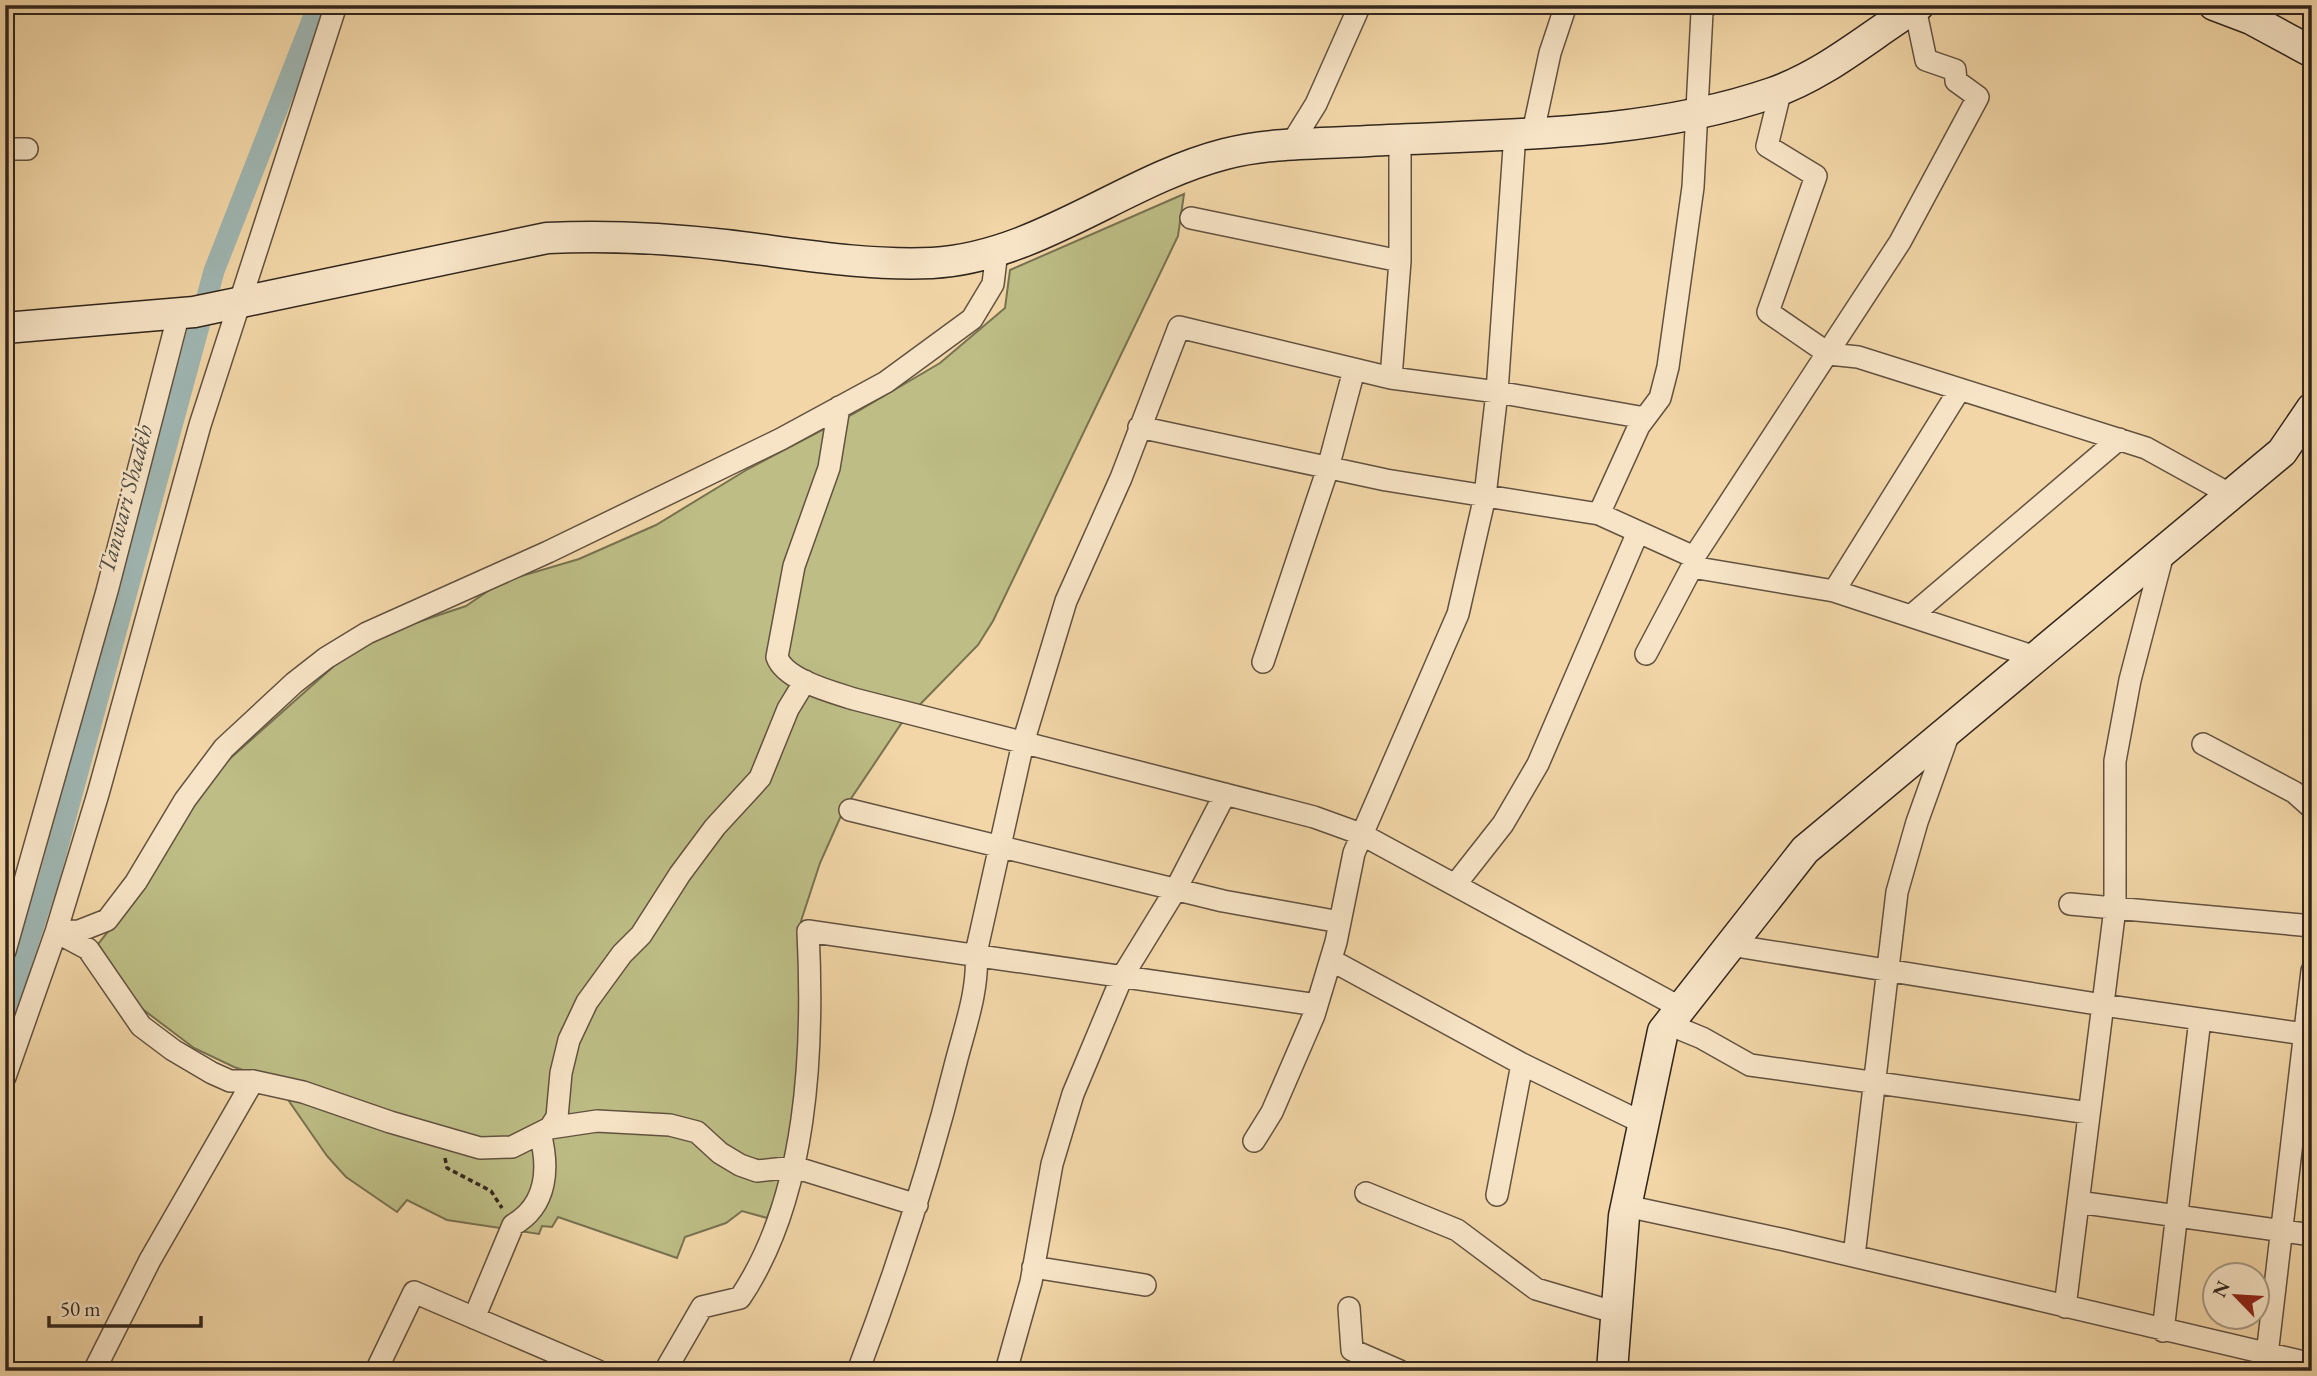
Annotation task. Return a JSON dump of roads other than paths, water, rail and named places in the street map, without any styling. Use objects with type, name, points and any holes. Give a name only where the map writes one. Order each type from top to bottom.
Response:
[{"type":"street","points":[[5,1077],[56,932],[146,629],[232,303],[336,5]]},
{"type":"street","points":[[1290,146],[1316,104],[1360,5]]},
{"type":"street","points":[[1254,1140],[1272,1112],[1317,1005],[1331,960],[1354,853],[1361,834],[1458,614],[1485,496],[1524,132],[1566,5]]},
{"type":"street","points":[[1599,514],[1645,418],[1660,398],[1668,367],[1693,187],[1702,12],[1707,5]]},
{"type":"street","points":[[2214,5],[2251,19],[2312,52]]},
{"type":"street","points":[[5,328],[186,313],[547,238],[603,235],[647,237],[896,263],[972,259],[997,251],[1182,169],[1224,154],[1290,146],[1524,132],[1653,121],[1698,112],[1781,89],[1823,71],[1917,6],[1926,60],[1955,70],[1956,81],[1978,97],[1900,242],[1693,562],[1646,654]]},
{"type":"street","points":[[1781,89],[1767,146],[1816,176],[1768,313],[1829,354],[1858,357],[2146,448],[2231,495]]},
{"type":"street","points":[[1391,378],[1400,261],[1400,139]]},
{"type":"street","points":[[5,149],[27,149]]},
{"type":"street","points":[[1191,218],[1400,261]]},
{"type":"street","points":[[56,932],[79,931],[107,920],[136,883],[185,800],[224,748],[294,683],[326,658],[366,633],[548,552],[781,439],[886,382],[972,319],[993,284],[997,251]]},
{"type":"street","points":[[5,951],[186,313]]},
{"type":"street","points":[[858,1371],[897,1270],[917,1205],[976,982],[976,956],[1023,743],[1066,601],[1121,478],[1179,327],[1391,378],[1497,392],[1645,418]]},
{"type":"street","points":[[1263,662],[1328,468],[1354,370]]},
{"type":"street","points":[[1833,591],[1960,389]]},
{"type":"street","points":[[839,407],[829,468],[797,552],[777,657],[779,664],[805,681],[854,699],[1314,817],[1361,834],[1455,885],[1675,1016],[1702,1038],[1750,1065],[1876,1081],[2089,1114]]},
{"type":"street","points":[[1612,1371],[1626,1206],[1663,1031],[1805,850],[2282,452],[2312,408]]},
{"type":"street","points":[[1139,427],[1328,468],[1599,514],[1693,562],[1833,591],[2035,657]]},
{"type":"street","points":[[1911,616],[2119,439]]},
{"type":"street","points":[[1455,885],[1503,824],[1538,764],[1638,532]]},
{"type":"street","points":[[2065,1307],[2115,908],[2115,761],[2130,680],[2164,550]]},
{"type":"street","points":[[474,1318],[513,1224],[528,1216],[545,1180],[545,1130],[557,1117],[561,1073],[569,1040],[587,1002],[622,954],[641,935],[680,874],[715,827],[760,778],[788,709],[805,681]]},
{"type":"street","points":[[1854,1256],[1897,892],[1917,822],[1951,727]]},
{"type":"street","points":[[2203,744],[2294,792],[2312,808]]},
{"type":"street","points":[[1006,1371],[1033,1267],[1052,1164],[1073,1094],[1122,977],[1176,889],[1225,794]]},
{"type":"street","points":[[850,810],[1176,889],[1340,922]]},
{"type":"street","points":[[2070,904],[2312,926]]},
{"type":"street","points":[[665,1371],[702,1307],[740,1298],[761,1266],[794,1167],[812,1014],[808,931],[1317,1005]]},
{"type":"street","points":[[56,932],[88,949],[141,1026],[173,1050],[230,1081],[253,1081],[303,1092],[416,1130],[480,1147],[512,1147],[545,1130],[597,1121],[670,1125],[697,1132],[720,1153],[757,1171],[794,1167],[917,1205]]},
{"type":"street","points":[[1730,945],[2103,1005],[2308,1034]]},
{"type":"street","points":[[1331,960],[1522,1064],[1643,1123]]},
{"type":"street","points":[[2267,1355],[2308,1034],[2312,971]]},
{"type":"street","points":[[2163,1331],[2200,1019]]},
{"type":"street","points":[[1497,1195],[1522,1064]]},
{"type":"street","points":[[94,1371],[150,1259],[253,1081]]},
{"type":"street","points":[[1366,1193],[1457,1230],[1536,1289],[1617,1314]]},
{"type":"street","points":[[2078,1202],[2312,1235]]},
{"type":"street","points":[[1626,1206],[1854,1256],[2305,1366]]},
{"type":"street","points":[[1033,1267],[1144,1285]]},
{"type":"street","points":[[376,1371],[414,1292],[598,1371]]},
{"type":"street","points":[[1349,1308],[1352,1350],[1398,1370]]},
{"type":"waterway","name":"Tanwari Shaakh","points":[[5,1014],[49,879],[214,271],[318,5]]}]
